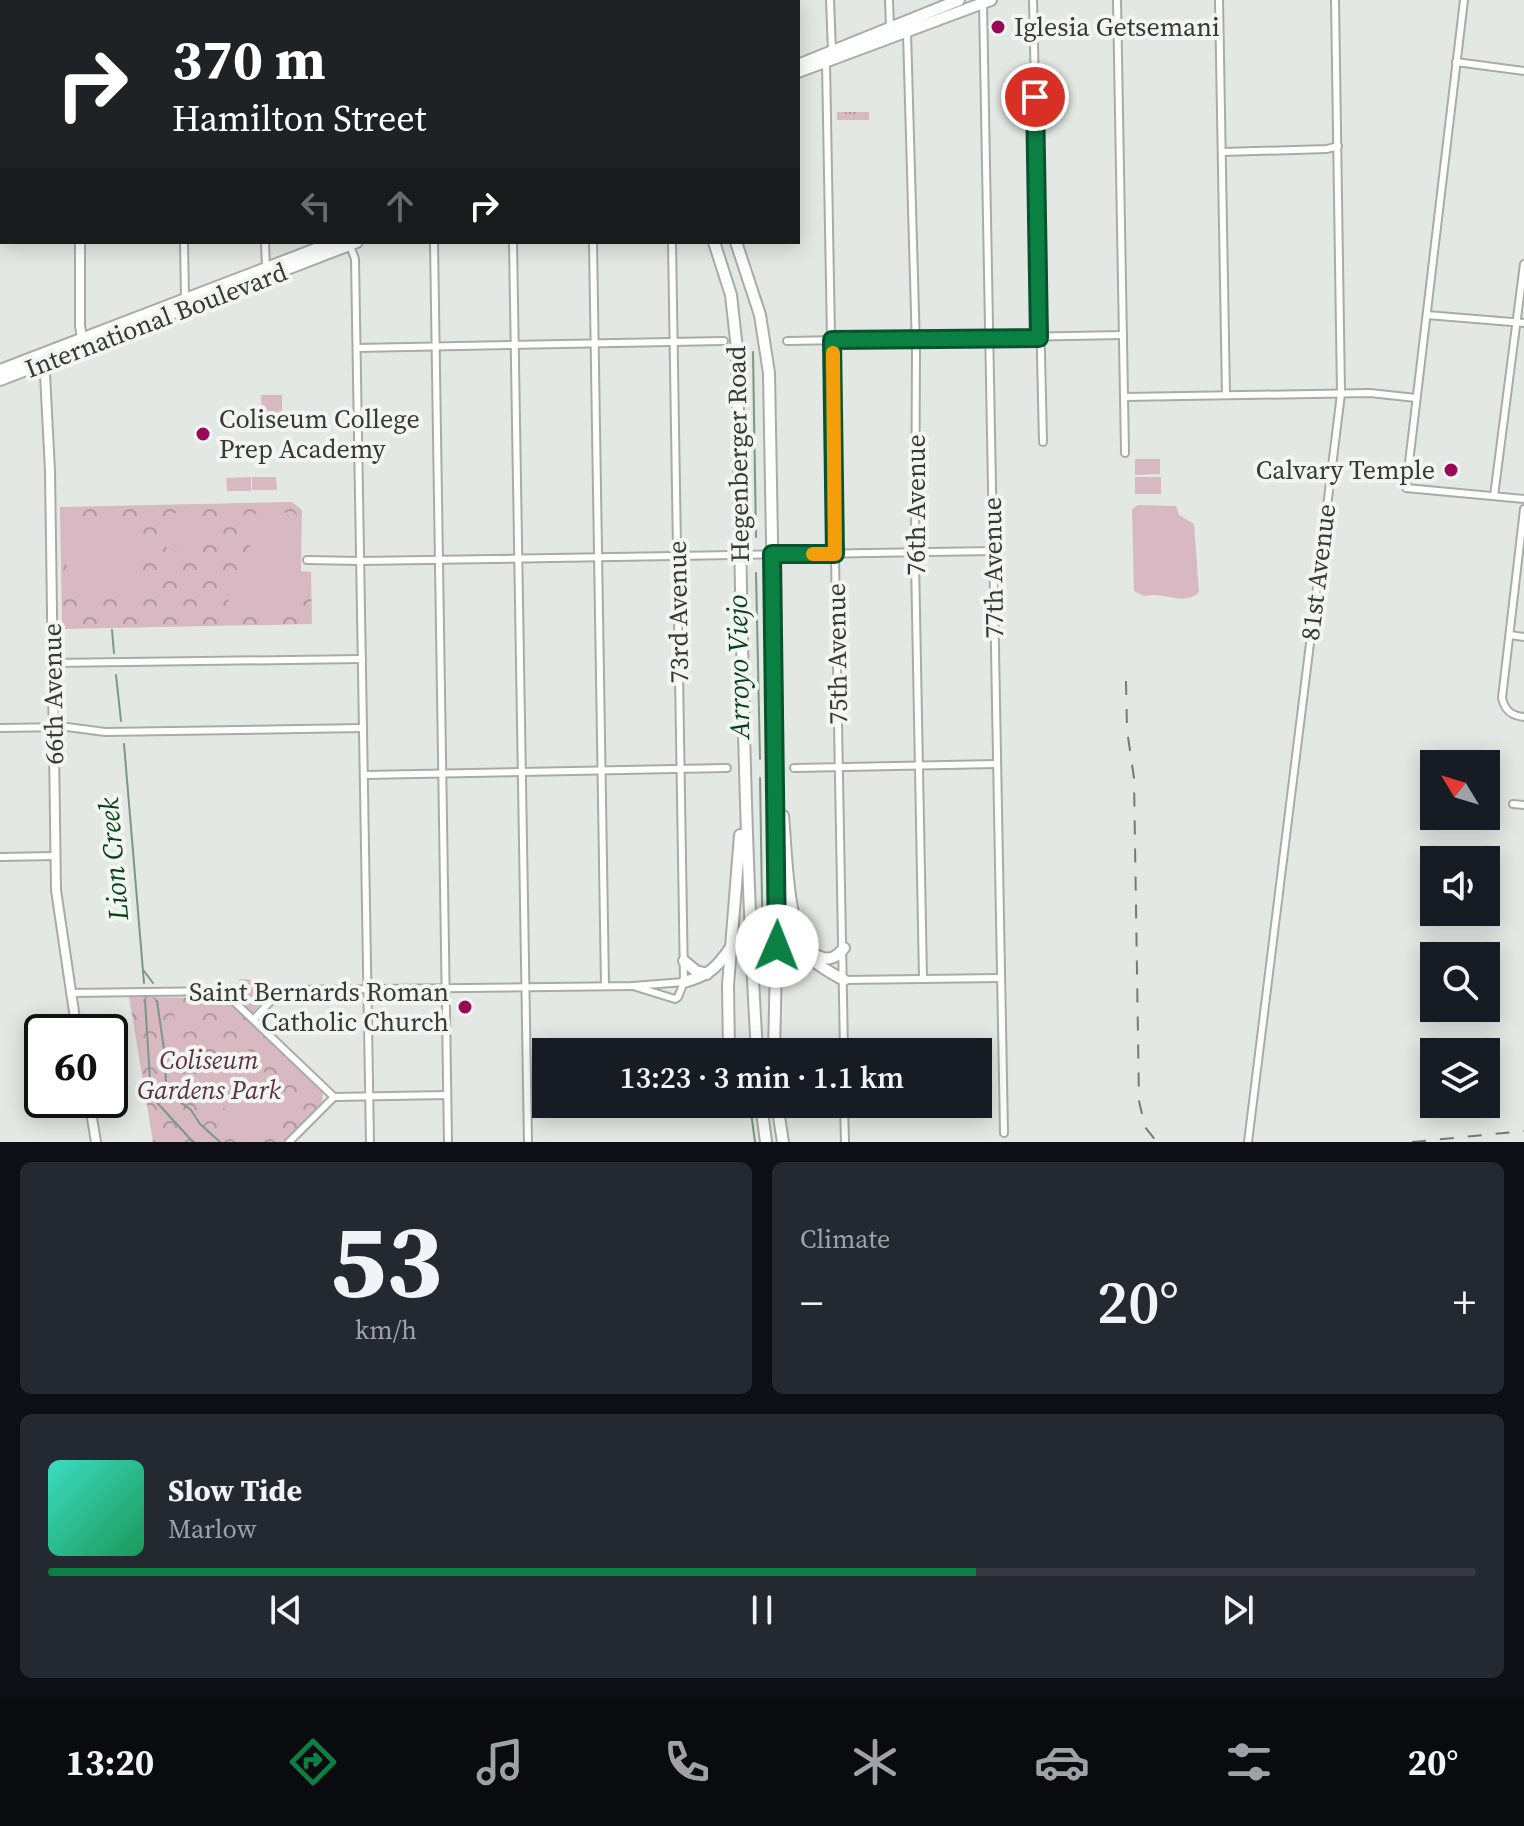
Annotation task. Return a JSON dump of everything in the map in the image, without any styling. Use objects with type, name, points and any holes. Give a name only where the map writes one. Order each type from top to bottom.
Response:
[{"type":"main road","points":[[800,64],[943,3],[959,0]]},
{"type":"main road","points":[[800,71],[987,2]]},
{"type":"main road","name":"International Boulevard","points":[[83,343],[185,298],[329,244]]},
{"type":"main road","name":"International Boulevard","points":[[0,380],[83,343],[349,244]]},
{"type":"main road","name":"Hegenberger Road","points":[[715,244],[731,295],[735,321],[748,914],[756,1038]]},
{"type":"main road","name":"Hegenberger Road","points":[[737,244],[760,315],[769,373],[778,884],[774,1038]]},
{"type":"main road","name":"International Boulevard","points":[[0,370],[41,360]]},
{"type":"main road","points":[[776,767],[794,916],[806,950],[823,968],[844,980]]},
{"type":"main road","points":[[729,1038],[728,985],[744,768]]},
{"type":"main road","points":[[684,982],[716,968],[733,946]]},
{"type":"main road","points":[[806,950],[823,960],[835,957],[844,948]]},
{"type":"main road","points":[[684,961],[696,971],[707,974]]},
{"type":"main road","points":[[763,1118],[766,1142]]},
{"type":"main road","points":[[779,1118],[783,1142]]},
{"type":"street","points":[[830,0],[832,51]]},
{"type":"street","points":[[889,0],[890,27]]},
{"type":"street","points":[[1033,0],[1043,442]]},
{"type":"street","points":[[1117,0],[1125,453]]},
{"type":"street","points":[[1219,0],[1226,395]]},
{"type":"street","name":"81st Avenue","points":[[1248,1142],[1341,394],[1335,0]]},
{"type":"street","points":[[1464,0],[1406,488],[1524,499]]},
{"type":"street","name":"77th Avenue","points":[[987,2],[988,338],[1004,1133]]},
{"type":"street","name":"76th Avenue","points":[[907,32],[913,337],[916,348],[918,765],[923,979]]},
{"type":"street","points":[[1456,62],[1524,71]]},
{"type":"street","name":"75th Avenue","points":[[826,63],[844,1038]]},
{"type":"street","points":[[1222,152],[1327,149],[1338,146]]},
{"type":"street","points":[[80,244],[83,343]]},
{"type":"street","points":[[184,244],[185,298]]},
{"type":"street","points":[[265,244],[266,268]]},
{"type":"street","points":[[352,244],[357,348],[370,1142]]},
{"type":"street","points":[[434,244],[448,1142]]},
{"type":"street","points":[[513,244],[528,1142]]},
{"type":"street","points":[[593,244],[605,986]]},
{"type":"street","name":"73rd Avenue","points":[[672,244],[684,982]]},
{"type":"street","points":[[1494,496],[1520,323],[1524,264]]},
{"type":"street","points":[[1427,315],[1520,323]]},
{"type":"street","points":[[787,341],[1123,335]]},
{"type":"street","points":[[357,348],[724,341]]},
{"type":"street","name":"66th Avenue","points":[[41,360],[45,374],[50,471],[55,856],[59,919],[74,1014]]},
{"type":"street","points":[[1124,397],[1370,393],[1416,398]]},
{"type":"street","points":[[1524,509],[1502,698],[1514,716],[1524,717]]},
{"type":"street","points":[[307,560],[993,551]]},
{"type":"street","points":[[1510,635],[1524,637]]},
{"type":"street","points":[[53,663],[362,659]]},
{"type":"street","points":[[0,728],[105,732],[363,728]]},
{"type":"street","points":[[794,768],[996,764]]},
{"type":"street","points":[[364,775],[727,768]]},
{"type":"street","points":[[1513,804],[1524,805]]},
{"type":"street","points":[[0,857],[55,856]]},
{"type":"street","points":[[844,980],[1001,978]]},
{"type":"street","points":[[254,1019],[278,993],[286,990],[633,986],[684,982],[675,999],[633,986]]},
{"type":"street","points":[[70,993],[223,991],[334,1097]]},
{"type":"street","points":[[289,1142],[334,1097],[447,1095]]},
{"type":"street","points":[[92,1118],[96,1142]]},
{"type":"street","points":[[844,1118],[845,1142]]},
{"type":"green space","points":[[837,112],[869,112],[869,120],[837,120]]},
{"type":"green space","points":[[261,395],[282,395],[282,417],[262,418]]},
{"type":"green space","points":[[1135,459],[1160,459],[1160,474],[1135,475]]},
{"type":"green space","points":[[251,477],[251,491],[227,491],[226,478]]},
{"type":"green space","points":[[252,477],[276,477],[277,490],[252,490]]},
{"type":"green space","points":[[1135,477],[1161,477],[1161,494],[1135,494]]},
{"type":"green space","points":[[292,502],[302,510],[301,571],[311,572],[312,624],[62,629],[60,507]]},
{"type":"green space","points":[[1138,505],[1176,506],[1179,515],[1194,524],[1199,592],[1193,596],[1180,599],[1144,596],[1134,591],[1132,509]]},
{"type":"green space","points":[[294,512],[298,518],[300,610],[295,615],[228,618],[233,581],[241,566],[255,551],[242,535],[238,515]]},
{"type":"green space","points":[[171,513],[200,514],[204,539],[192,552],[182,553],[165,547],[165,518]]},
{"type":"green space","points":[[127,521],[138,531],[139,597],[105,599],[88,595],[79,589],[68,570],[63,525]]},
{"type":"green space","name":"Coliseum Gardens Park","points":[[240,979],[259,981],[272,991],[247,1019],[323,1092],[322,1102],[283,1142],[153,1142],[129,997],[218,998],[236,987]]},
{"type":"green space","points":[[190,1005],[190,1032],[175,1032],[174,1006]]},
{"type":"green space","points":[[242,1041],[291,1108],[247,1140],[198,1073]]},
{"type":"waterway","name":"Arroyo Viejo","points":[[753,352],[756,537]]},
{"type":"waterway","name":"Arroyo Viejo","points":[[756,573],[760,759]]},
{"type":"waterway","name":"Lion Creek","points":[[112,630],[114,653]]},
{"type":"waterway","name":"Lion Creek","points":[[116,675],[121,721]]},
{"type":"waterway","name":"Lion Creek","points":[[124,744],[144,983]]},
{"type":"waterway","name":"Arroyo Viejo","points":[[760,778],[763,961]]},
{"type":"waterway","name":"Lion Creek","points":[[144,971],[153,983]]},
{"type":"waterway","name":"Lion Creek","points":[[145,1000],[151,1096],[193,1142]]},
{"type":"waterway","name":"Lion Creek","points":[[157,1001],[169,1094],[191,1110],[200,1124],[220,1142]]},
{"type":"waterway","name":"Arroyo Viejo","points":[[752,1118],[755,1142]]},
{"type":"railway","points":[[1126,681],[1127,730],[1134,778],[1139,1101],[1145,1127],[1157,1142]]},
{"type":"railway","points":[[1412,1142],[1524,1131]]},
{"type":"slow traffic","points":[[813,554],[835,554],[833,353]]},
{"type":"place","name":"Iglesia Getsemani","points":[[998,27]]},
{"type":"place","name":"Coliseum College Prep Academy","points":[[203,434]]},
{"type":"place","name":"Calvary Temple","points":[[1451,470]]},
{"type":"place","name":"Saint Bernards Roman Catholic Church","points":[[465,1007]]},
{"type":"route","points":[[777,946],[772,554],[835,554],[832,340],[1039,338],[1035,97]]}]
